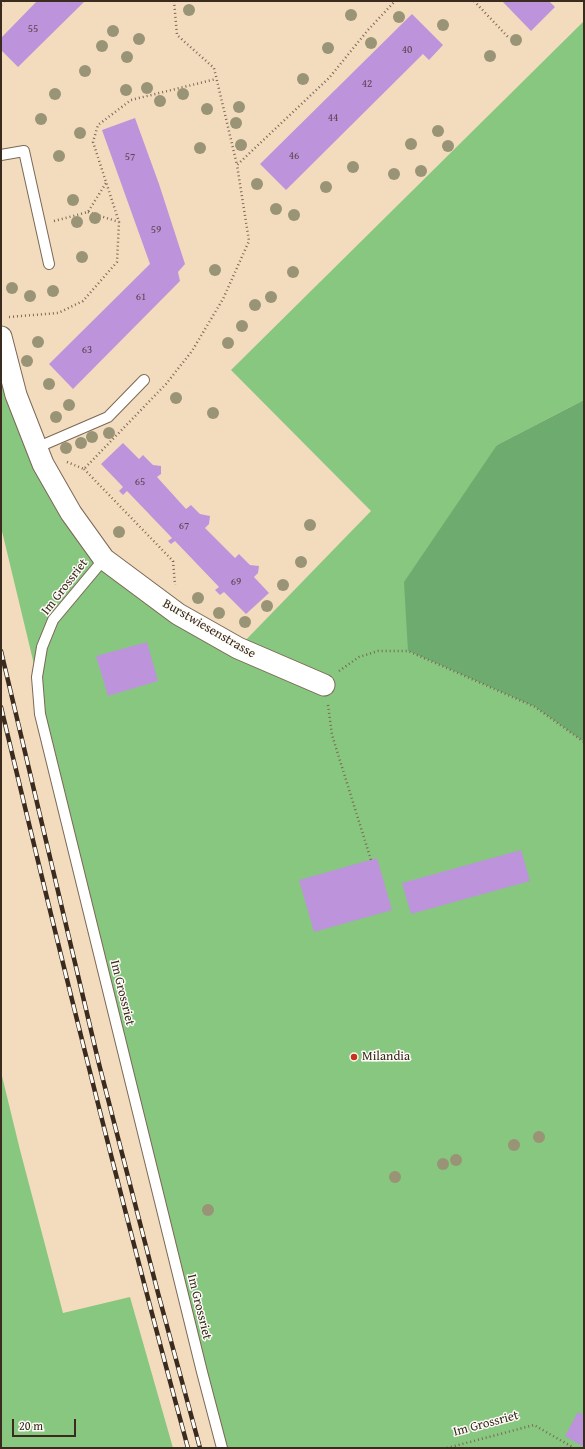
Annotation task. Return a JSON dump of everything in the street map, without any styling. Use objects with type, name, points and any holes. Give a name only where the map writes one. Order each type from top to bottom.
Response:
[{"type":"street","name":"Burstwiesenstrasse","points":[[1,337],[16,395],[40,456],[72,513],[104,559],[178,614],[238,648],[324,685]]},
{"type":"lane","points":[[1,155],[24,151],[49,264]]},
{"type":"lane","points":[[40,456],[108,417],[144,380]]},
{"type":"lane","name":"Im Grossriet","points":[[104,559],[53,620],[42,647],[37,677],[40,714],[222,1448]]},
{"type":"path","points":[[1,4],[4,1]]},
{"type":"path","points":[[84,469],[166,384],[192,352],[223,299],[248,241],[237,165],[214,68],[177,35],[174,1]]},
{"type":"path","points":[[237,165],[329,78],[368,30],[395,1]]},
{"type":"path","points":[[474,1],[508,37]]},
{"type":"path","points":[[8,317],[58,313],[83,301],[117,262],[119,222],[93,142],[98,125],[131,100],[216,80]]},
{"type":"path","points":[[88,212],[106,183]]},
{"type":"path","points":[[40,225],[88,212],[119,222]]},
{"type":"path","points":[[40,456],[62,460],[84,469],[173,561],[178,614]]},
{"type":"path","points":[[371,860],[332,735],[324,685],[343,668],[359,657],[378,651],[408,651],[535,707],[584,742]]},
{"type":"path","name":"Im Grossriet","points":[[447,1448],[534,1425],[574,1448]]},
{"type":"green space","name":"Milandia","points":[[584,21],[584,400],[497,445],[408,651],[535,707],[584,742],[584,1448],[222,1448],[40,714],[37,677],[1,527],[1,337],[16,395],[104,559],[238,648],[371,511],[231,370]]},
{"type":"green space","points":[[584,400],[584,742],[535,707],[408,651],[404,582],[497,445]]},
{"type":"green space","points":[[1,1072],[63,1313],[130,1297],[173,1448],[1,1448]]},
{"type":"building","points":[[37,1],[85,1],[18,67],[1,50],[1,38]]},
{"type":"building","points":[[502,1],[549,1],[555,7],[531,31]]},
{"type":"building","points":[[412,14],[443,45],[429,60],[423,54],[286,190],[260,164]]},
{"type":"building","points":[[135,118],[159,184],[185,264],[178,272],[180,281],[73,389],[49,364],[150,264],[102,130]]},
{"type":"building","points":[[123,443],[139,459],[143,455],[153,465],[161,466],[161,474],[157,477],[186,509],[191,505],[200,514],[210,516],[209,524],[205,528],[235,558],[239,554],[250,565],[259,566],[258,573],[254,577],[269,593],[246,614],[224,592],[220,595],[215,590],[219,587],[175,541],[171,544],[168,541],[172,538],[127,491],[123,495],[119,491],[123,487],[101,464]]},
{"type":"building","points":[[147,642],[158,681],[108,696],[96,656]]},
{"type":"building","points":[[521,850],[530,881],[411,914],[402,883]]},
{"type":"building","points":[[377,858],[392,910],[314,932],[299,880]]},
{"type":"building","points":[[578,1412],[584,1415],[584,1447],[565,1436]]},
{"type":"railway","points":[[1,651],[99,1064],[200,1448]]},
{"type":"railway","points":[[1,707],[92,1078],[188,1448]]},
{"type":"place","name":"Milandia","points":[[354,1057]]}]
